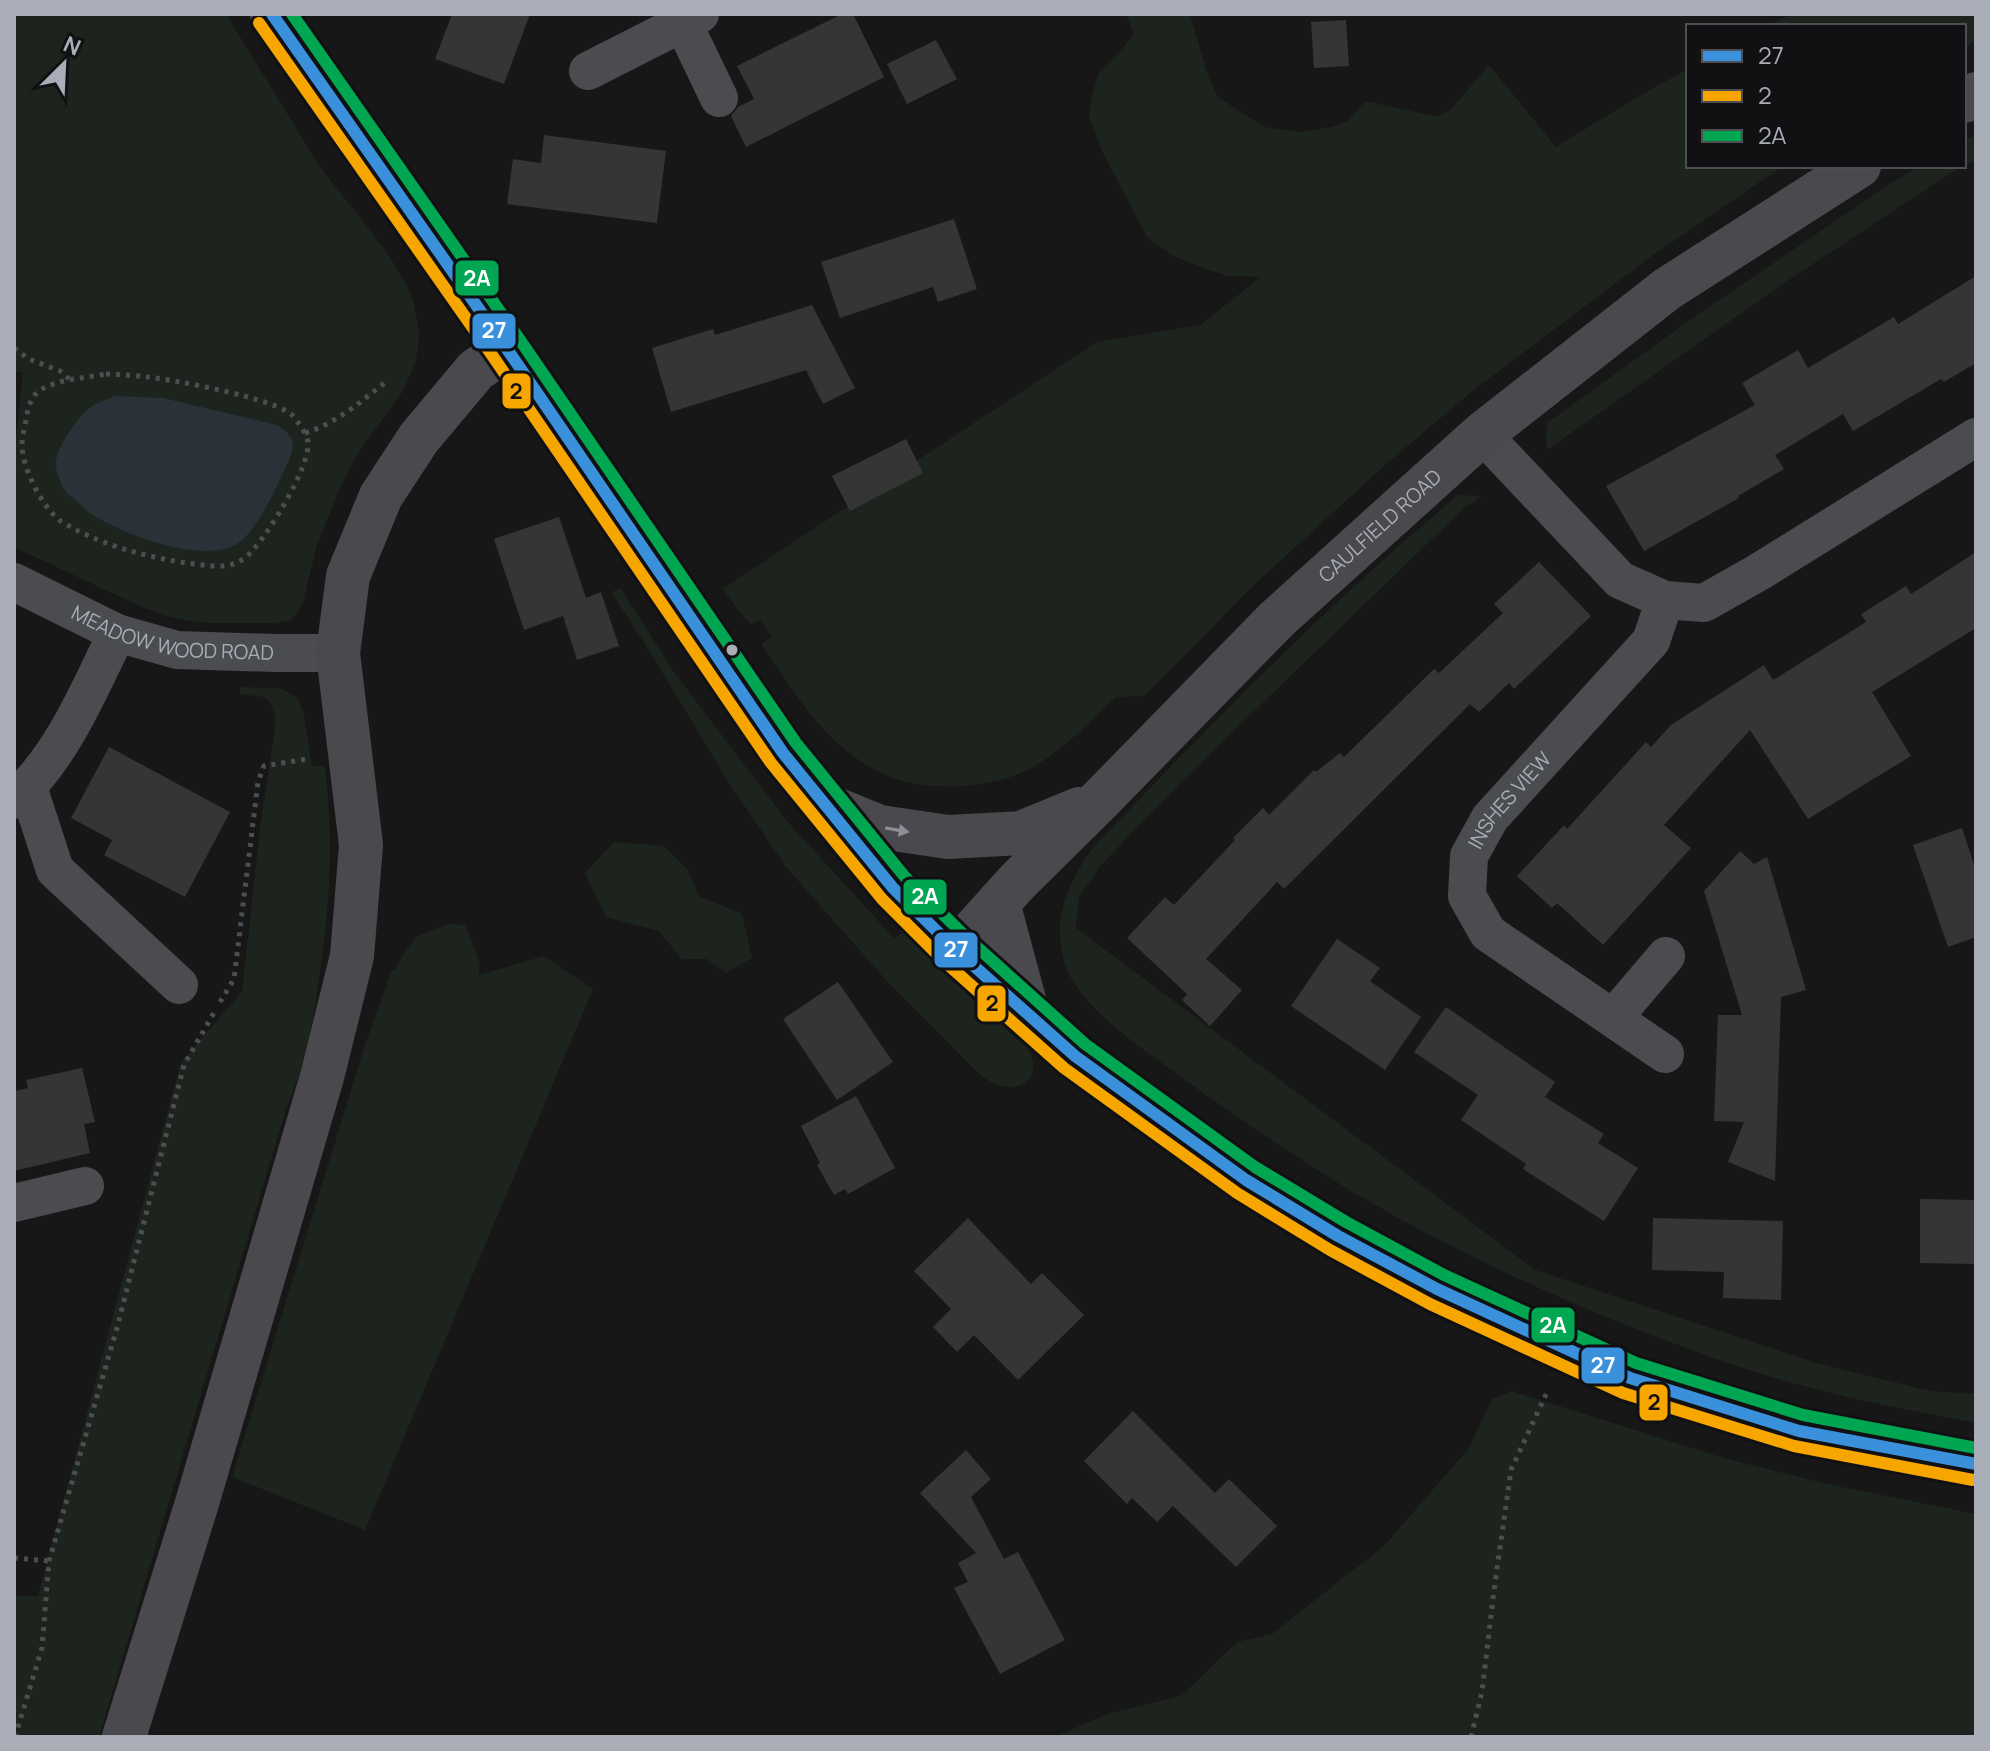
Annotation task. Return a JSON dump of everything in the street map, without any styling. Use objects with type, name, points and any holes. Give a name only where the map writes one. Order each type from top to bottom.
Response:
[{"type":"main road","points":[[272,14],[507,349],[783,753],[893,888],[956,950],[1075,1056],[1246,1180],[1338,1236],[1437,1289],[1630,1378],[1799,1431],[1976,1464]]},
{"type":"main road","name":"CAULFIELD ROAD","points":[[956,950],[998,903],[1277,619],[1482,434],[1667,289],[1856,168]]},
{"type":"main road","points":[[124,1737],[197,1503],[322,1077],[352,956],[361,845],[338,653],[348,576],[381,496],[419,438],[476,370],[507,349]]},
{"type":"main road","points":[[824,804],[880,827],[948,837],[1021,833],[1100,800]]},
{"type":"main road","points":[[998,903],[1027,1011]]},
{"type":"street","points":[[588,71],[691,18],[719,98]]},
{"type":"street","points":[[1482,434],[1620,580],[1665,600],[1704,603],[1976,437]]},
{"type":"street","name":"MEADOW WOOD ROAD","points":[[14,582],[117,633],[177,650],[338,653]]},
{"type":"street","name":"INSHES VIEW","points":[[1665,600],[1651,641],[1490,818],[1469,856],[1467,896],[1488,933],[1665,1054]]},
{"type":"street","points":[[117,633],[63,742],[21,793],[55,870],[179,985]]},
{"type":"street","points":[[1614,1017],[1666,956]]},
{"type":"street","points":[[14,1203],[85,1186]]},
{"type":"path","points":[[14,348],[29,359],[60,371],[70,380]]},
{"type":"path","points":[[106,374],[145,376],[185,383],[277,406],[291,414],[305,433],[309,443],[292,492],[268,530],[245,558],[225,567],[197,565],[92,539],[58,519],[27,472],[22,444],[29,402],[40,390],[70,380],[106,374]]},
{"type":"path","points":[[305,433],[334,421],[386,382]]},
{"type":"path","points":[[15,1737],[42,1648],[49,1561],[117,1328],[184,1065],[234,979],[258,782],[264,766],[351,754]]},
{"type":"path","points":[[1471,1737],[1482,1692],[1511,1470],[1567,1349]]},
{"type":"path","points":[[14,1558],[49,1561]]},
{"type":"shaded area","points":[[14,14],[226,14],[320,167],[387,252],[407,286],[419,331],[415,364],[403,391],[363,445],[340,487],[317,545],[302,606],[291,620],[275,623],[210,623],[167,616],[14,547],[14,439],[23,372],[14,371]]},
{"type":"shaded area","points":[[1127,14],[1190,14],[1208,76],[1218,97],[1264,127],[1300,132],[1332,127],[1349,120],[1365,101],[1438,117],[1452,108],[1489,65],[1556,147],[1686,70],[1686,168],[1780,168],[1646,260],[1470,393],[1384,466],[1257,582],[1144,696],[1116,697],[1055,752],[1033,767],[1001,780],[966,786],[929,786],[896,779],[852,755],[820,726],[761,644],[772,637],[761,620],[750,624],[722,589],[1097,342],[1200,325],[1261,277],[1228,276],[1204,268],[1175,257],[1147,237],[1101,149],[1089,116],[1099,72],[1133,34]]},
{"type":"shaded area","points":[[1791,14],[1976,14],[1976,40],[1966,47],[1966,24],[1773,24]]},
{"type":"shaded area","points":[[1976,134],[1976,160],[1966,165],[1966,140]]},
{"type":"shaded area","points":[[1917,168],[1961,168],[1781,285],[1547,450],[1547,423],[1690,320]]},
{"type":"shaded area","points":[[115,396],[163,398],[277,425],[285,430],[293,447],[289,460],[262,514],[242,540],[220,550],[203,551],[164,545],[96,517],[67,493],[56,469],[62,444],[88,409]]},
{"type":"shaded area","points":[[1458,495],[1481,496],[1463,509],[1185,778],[1101,865],[1079,897],[1076,928],[1535,1270],[1816,1363],[1931,1391],[1976,1394],[1976,1423],[1838,1395],[1752,1371],[1598,1314],[1499,1269],[1363,1198],[1247,1124],[1117,1028],[1100,1014],[1074,983],[1062,950],[1061,917],[1077,872],[1096,844],[1317,621]]},
{"type":"shaded area","points":[[621,589],[674,672],[785,819],[894,938],[905,931],[1029,1050],[1033,1068],[1028,1081],[1006,1087],[979,1074],[886,980],[786,867],[729,783],[611,592]]},
{"type":"shaded area","points":[[240,687],[276,688],[297,698],[303,711],[312,766],[325,766],[330,849],[328,902],[309,1038],[99,1737],[14,1737],[14,1596],[38,1596],[181,1062],[242,992],[275,716],[270,702],[263,697],[240,694]]},
{"type":"shaded area","points":[[614,842],[664,846],[687,869],[699,896],[742,914],[752,958],[726,973],[707,959],[682,959],[659,931],[606,917],[585,873]]},
{"type":"shaded area","points":[[449,924],[466,925],[480,964],[479,975],[544,956],[593,989],[365,1530],[232,1477],[365,1045],[392,970],[396,971],[397,964],[416,937]]},
{"type":"shaded area","points":[[1511,1391],[1727,1459],[1827,1484],[1976,1514],[1976,1737],[1055,1737],[1107,1714],[1181,1696],[1237,1642],[1272,1634],[1384,1546],[1469,1448],[1492,1399]]},
{"type":"building","points":[[452,14],[530,14],[504,84],[435,59]]},
{"type":"building","points":[[842,14],[853,14],[884,77],[746,147],[731,116],[738,107],[754,99],[737,66]]},
{"type":"building","points":[[1346,20],[1349,66],[1314,68],[1311,22]]},
{"type":"building","points":[[936,40],[957,79],[907,104],[887,64]]},
{"type":"building","points":[[544,135],[666,151],[657,223],[507,204],[513,159],[541,163]]},
{"type":"building","points":[[954,219],[977,289],[938,302],[933,287],[840,318],[821,262]]},
{"type":"building","points":[[1976,276],[1976,363],[1944,382],[1941,379],[1853,431],[1843,414],[1775,455],[1784,469],[1644,551],[1606,486],[1755,405],[1742,383],[1798,350],[1808,368],[1894,317],[1898,324]]},
{"type":"building","points":[[812,305],[855,388],[823,404],[806,370],[671,412],[652,348],[713,329],[715,335]]},
{"type":"building","points":[[906,439],[923,473],[850,511],[832,476]]},
{"type":"building","points":[[559,517],[586,598],[601,592],[619,646],[577,660],[563,616],[524,630],[494,539]]},
{"type":"building","points":[[1976,552],[1976,628],[1872,692],[1911,756],[1808,819],[1750,730],[1664,825],[1691,848],[1603,945],[1557,903],[1552,908],[1517,876],[1564,825],[1567,829],[1646,742],[1651,747],[1671,725],[1764,665],[1773,680],[1866,622],[1861,614],[1906,586],[1911,594]]},
{"type":"building","points":[[1539,562],[1591,616],[1514,689],[1509,683],[1479,712],[1470,704],[1284,889],[1277,882],[1206,959],[1242,990],[1210,1026],[1182,1000],[1187,994],[1127,938],[1165,897],[1174,905],[1263,808],[1269,815],[1314,770],[1316,772],[1340,753],[1344,757],[1434,669],[1439,673],[1503,613],[1494,604]]},
{"type":"building","points":[[109,747],[230,812],[185,897],[104,855],[112,840],[71,818]]},
{"type":"building","points":[[1962,828],[1976,871],[1976,937],[1948,947],[1913,845]]},
{"type":"building","points":[[1740,851],[1754,864],[1767,857],[1806,990],[1781,997],[1775,1181],[1728,1162],[1744,1122],[1714,1121],[1718,1015],[1742,1015],[1704,891]]},
{"type":"building","points":[[1337,939],[1380,968],[1370,981],[1421,1017],[1385,1070],[1291,1006]]},
{"type":"building","points":[[838,982],[893,1062],[837,1100],[783,1019]]},
{"type":"building","points":[[1446,1007],[1555,1082],[1545,1097],[1604,1134],[1598,1143],[1638,1168],[1604,1221],[1523,1169],[1526,1164],[1461,1120],[1478,1095],[1414,1052]]},
{"type":"building","points":[[82,1068],[95,1122],[84,1124],[90,1153],[14,1171],[14,1091],[28,1088],[26,1080]]},
{"type":"building","points":[[856,1096],[895,1168],[848,1194],[845,1189],[834,1195],[801,1126]]},
{"type":"building","points":[[1920,1199],[1976,1200],[1976,1264],[1920,1263]]},
{"type":"building","points":[[968,1218],[1031,1284],[1042,1273],[1084,1315],[1018,1380],[974,1335],[957,1352],[933,1327],[951,1309],[914,1271]]},
{"type":"building","points":[[1653,1218],[1783,1221],[1781,1300],[1723,1298],[1724,1272],[1652,1270]]},
{"type":"building","points":[[1133,1411],[1215,1493],[1229,1479],[1277,1526],[1236,1567],[1173,1506],[1157,1522],[1132,1498],[1127,1504],[1084,1461]]},
{"type":"building","points":[[966,1450],[991,1479],[971,1497],[1004,1559],[1018,1552],[1065,1640],[1000,1674],[954,1588],[968,1582],[958,1563],[976,1553],[920,1493]]},
{"type":"transit line","name":"27","points":[[272,14],[507,349],[783,753],[893,888],[956,950],[1075,1056],[1246,1180],[1338,1236],[1437,1289],[1630,1378],[1799,1431],[1976,1464]]},
{"type":"transit line","name":"2A","points":[[292,14],[796,743],[905,877],[967,938],[1085,1044],[1255,1167],[1346,1222],[1444,1275],[1636,1363],[1803,1415],[1976,1448]]},
{"type":"transit line","name":"2","points":[[259,23],[494,358],[771,763],[882,899],[945,962],[1064,1068],[1237,1193],[1330,1250],[1430,1304],[1623,1393],[1794,1446],[1973,1480]]}]
